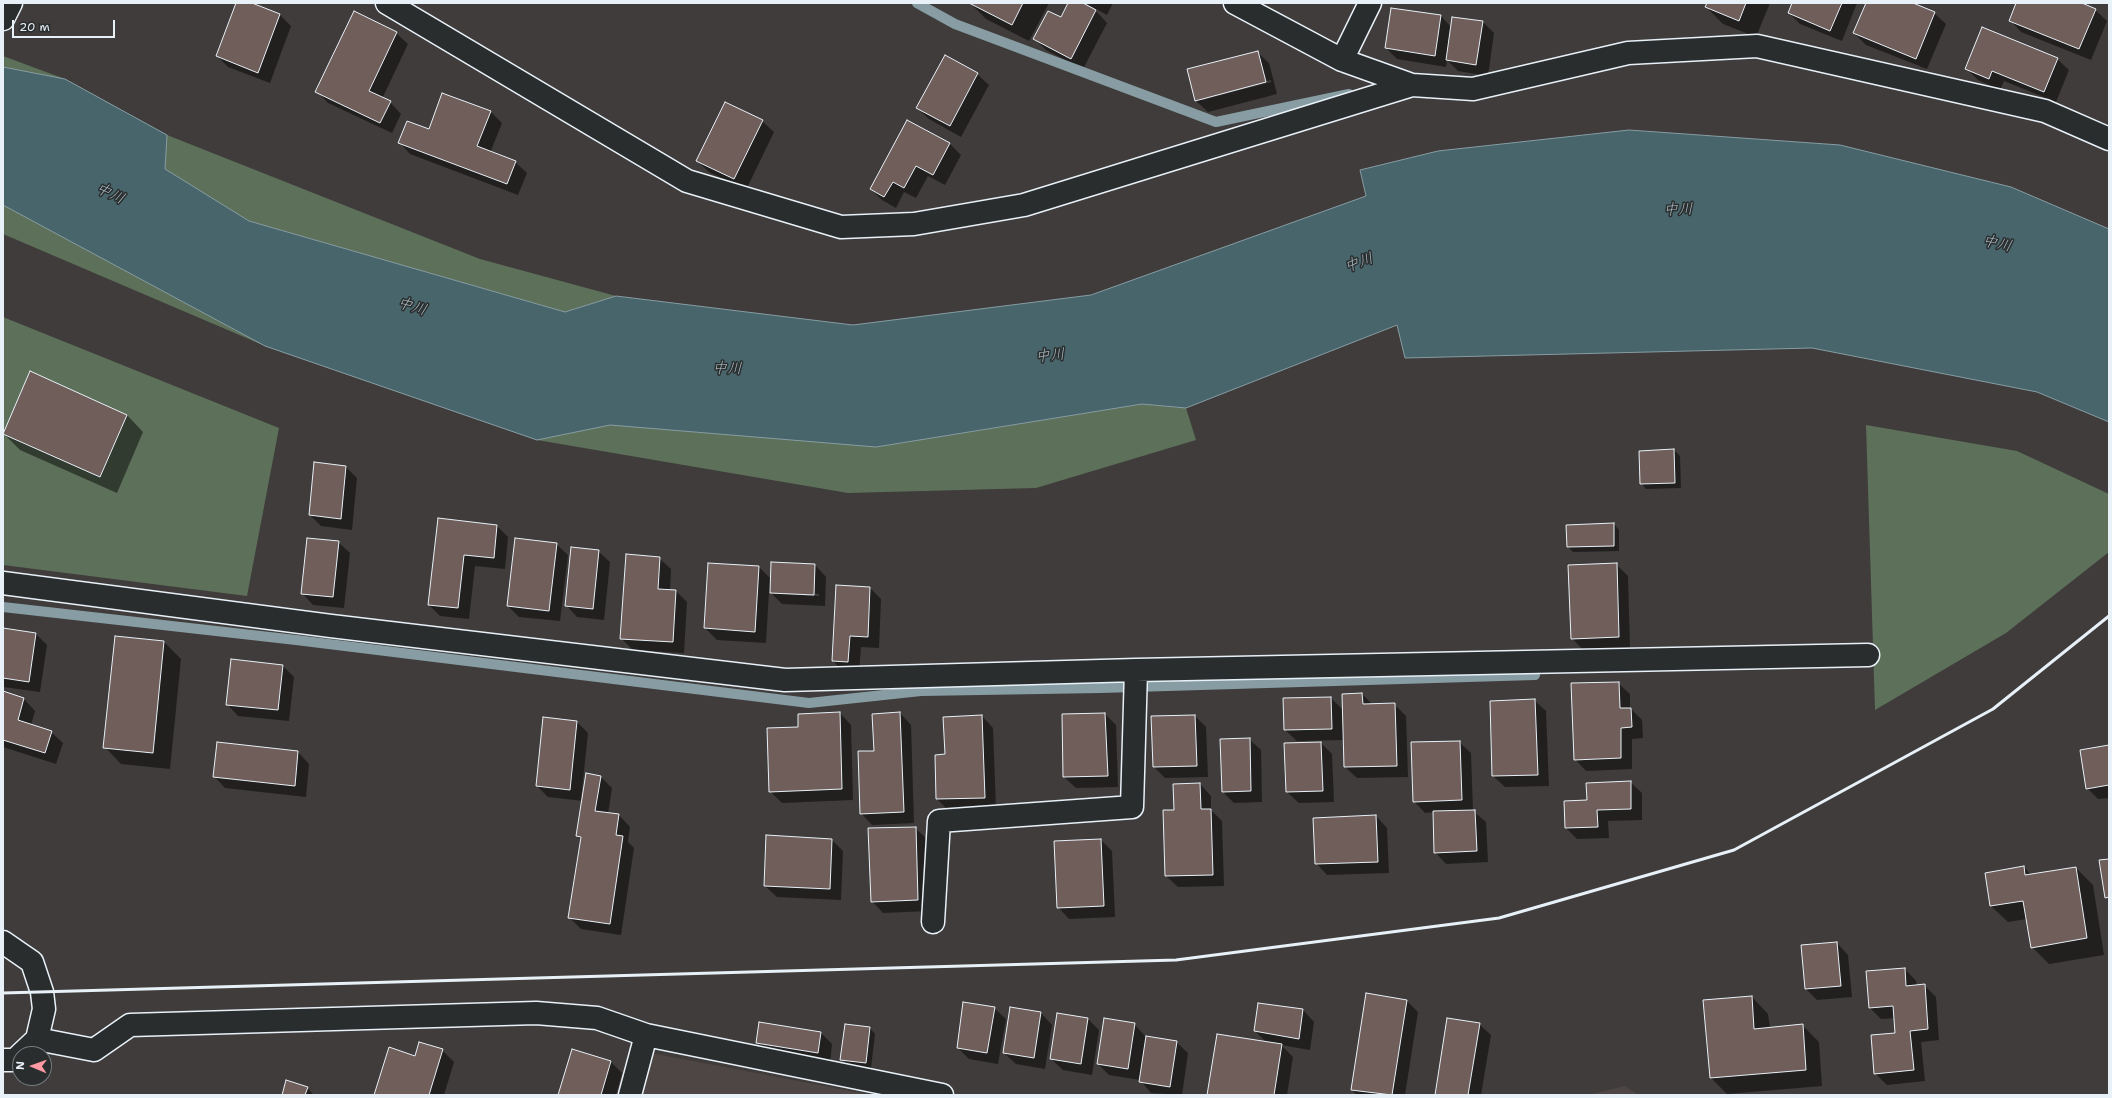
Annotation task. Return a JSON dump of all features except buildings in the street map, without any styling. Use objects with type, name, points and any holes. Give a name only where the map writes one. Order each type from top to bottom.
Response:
[{"type":"street","points":[[387,3],[687,181],[841,226],[914,224],[1024,206],[1412,86]]},
{"type":"street","points":[[1235,3],[1342,60],[1412,86],[1473,89],[1628,53],[1757,46],[2045,110],[2109,139]]},
{"type":"street","points":[[1342,60],[1370,3]]},
{"type":"street","points":[[3,583],[331,626],[785,680],[1136,670],[1868,655]]},
{"type":"street","points":[[933,922],[939,821],[1132,807],[1136,670]]},
{"type":"street","points":[[3,942],[32,962],[42,992],[44,1009],[37,1039],[30,1046]]},
{"type":"street","points":[[37,1039],[94,1050],[130,1025],[536,1013],[597,1018],[646,1035],[942,1095]]},
{"type":"street","points":[[630,1095],[646,1035]]},
{"type":"shaded area","points":[[630,1049],[871,1095],[618,1095]]},
{"type":"shaded area","points":[[1625,1086],[1638,1095],[1588,1095]]},
{"type":"green space","points":[[3,56],[65,79],[167,135],[480,259],[616,296],[565,312],[249,221],[3,111]]},
{"type":"green space","points":[[3,171],[876,447],[1142,404],[1186,408],[1196,440],[1036,488],[848,493],[537,440],[265,346],[3,234]]},
{"type":"green space","points":[[3,317],[279,428],[247,596],[3,565]]},
{"type":"green space","points":[[1866,425],[2017,451],[2109,494],[2109,552],[2006,633],[1875,710]]},
{"type":"water","name":"中川","points":[[3,67],[65,79],[167,135],[165,169],[249,221],[565,312],[616,296],[853,325],[1091,295],[1366,196],[1360,170],[1438,151],[1629,130],[1840,145],[2011,187],[2109,229],[2109,422],[2037,392],[1812,348],[1405,358],[1397,325],[1186,408],[1142,404],[876,447],[610,425],[537,440],[265,346],[3,205]]},
{"type":"waterway","points":[[917,3],[955,24],[1216,122],[1349,94]]},
{"type":"waterway","points":[[3,607],[296,640],[809,703],[921,691],[1101,688],[1535,675]]},
{"type":"railway","points":[[3,993],[1176,960],[1499,918],[1734,850],[1993,709],[2109,616]]}]
